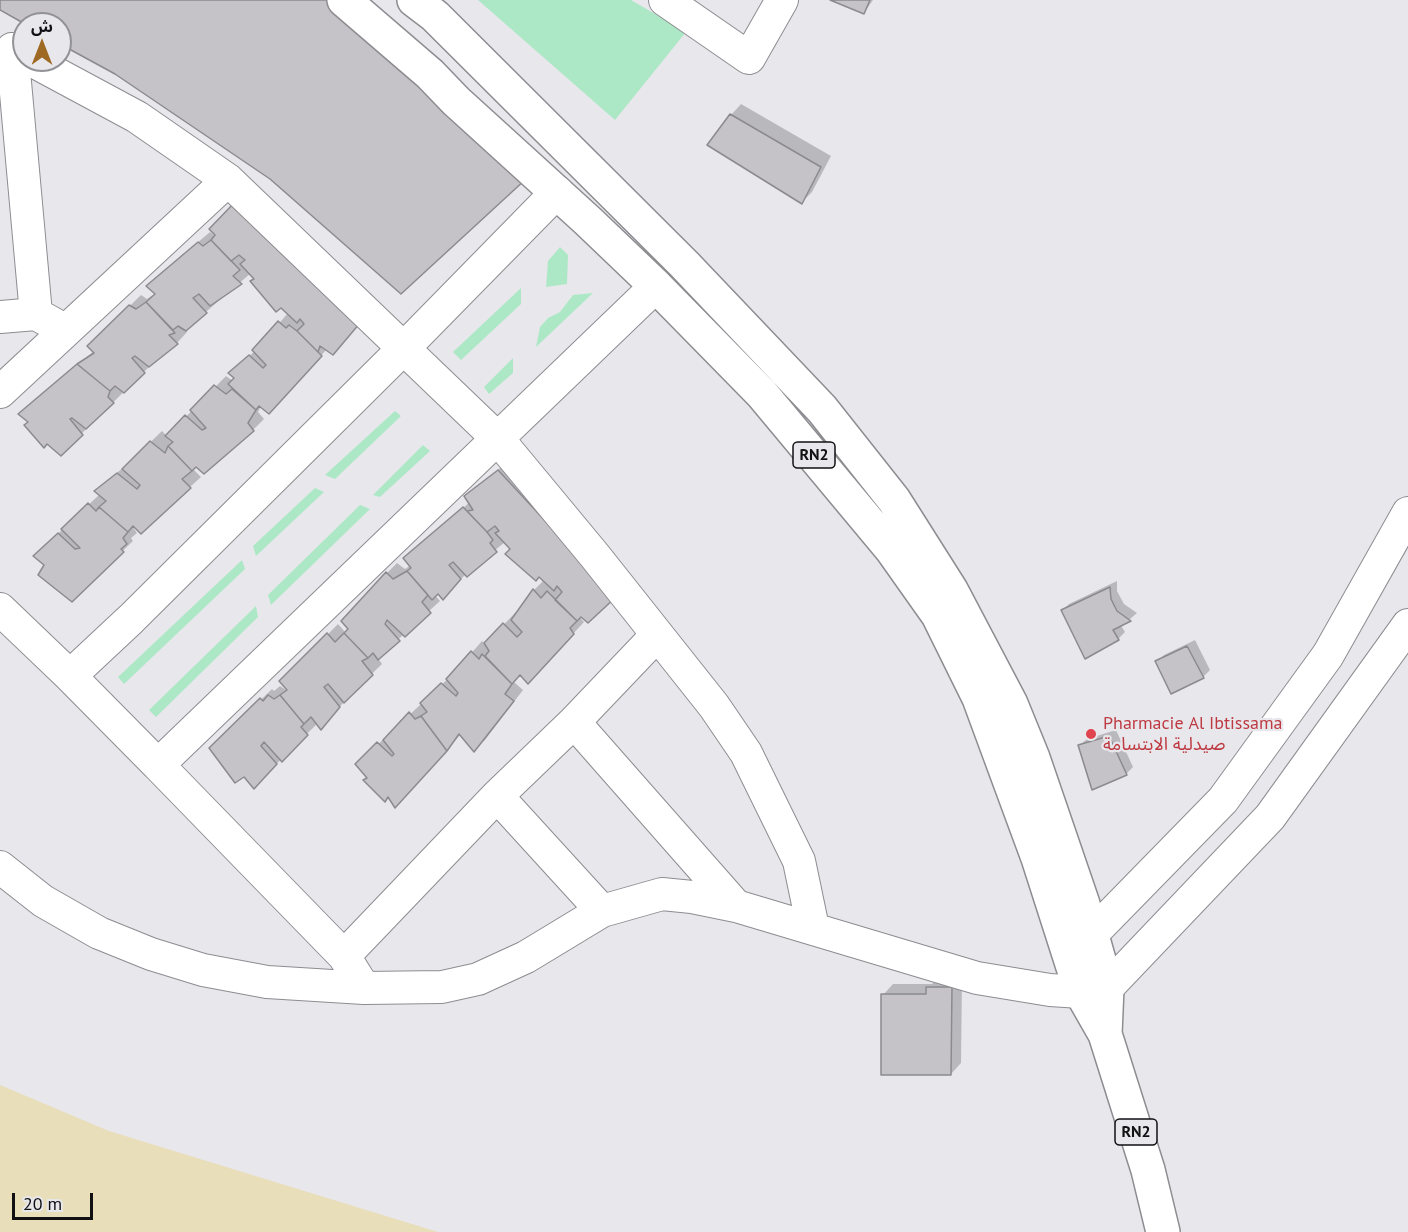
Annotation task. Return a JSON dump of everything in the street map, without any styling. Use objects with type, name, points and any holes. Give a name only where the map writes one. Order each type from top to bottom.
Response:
[{"type":"main road","name":"RN2","points":[[344,0],[430,74],[456,101],[557,192],[656,286],[762,394],[892,550],[938,615],[983,708],[1038,858],[1094,990],[1105,1034],[1148,1170],[1163,1232]]},
{"type":"main road","name":"RN2","points":[[414,0],[435,16],[684,264],[822,409],[894,500],[951,590],[1011,704],[1055,819],[1092,934],[1094,990]]},
{"type":"street","points":[[665,0],[749,58],[782,0]]},
{"type":"street","points":[[18,72],[36,314]]},
{"type":"street","points":[[53,72],[137,117],[228,180],[498,439],[595,556],[714,706],[747,753],[799,861],[813,928]]},
{"type":"street","points":[[0,392],[228,180]]},
{"type":"street","points":[[70,676],[131,619],[404,348],[557,192]]},
{"type":"street","points":[[158,765],[656,286]]},
{"type":"street","points":[[0,316],[36,314],[65,330]]},
{"type":"street","points":[[1092,934],[1223,800],[1328,655],[1408,513]]},
{"type":"street","points":[[0,609],[70,676],[344,956],[364,988]]},
{"type":"street","points":[[0,867],[43,901],[99,933],[151,954],[203,970],[267,982],[364,988],[442,987],[478,979],[526,957],[602,911],[662,894],[692,897],[736,906],[976,978],[1050,990],[1094,990],[1270,817],[1408,626]]},
{"type":"street","points":[[344,956],[497,796],[574,722],[657,635]]},
{"type":"street","points":[[574,722],[736,906]]},
{"type":"street","points":[[497,796],[602,911]]},
{"type":"green space","points":[[478,0],[631,0],[686,32],[615,120]]},
{"type":"green space","points":[[560,247],[568,255],[567,284],[546,287],[548,261]]},
{"type":"green space","points":[[521,288],[521,304],[461,360],[453,352]]},
{"type":"green space","points":[[593,293],[536,347],[540,327],[548,318],[560,312],[573,295]]},
{"type":"green space","points":[[513,358],[513,373],[489,394],[484,387]]},
{"type":"green space","points":[[395,411],[401,416],[335,479],[325,475]]},
{"type":"green space","points":[[423,445],[430,451],[380,497],[373,495]]},
{"type":"green space","points":[[315,488],[324,492],[256,556],[253,546]]},
{"type":"green space","points":[[360,505],[370,509],[271,605],[268,595]]},
{"type":"green space","points":[[242,560],[245,569],[124,684],[118,677]]},
{"type":"green space","points":[[256,606],[258,617],[156,717],[149,710]]},
{"type":"sand","points":[[0,1085],[109,1131],[438,1232],[0,1232]]},
{"type":"building","points":[[0,0],[328,0],[373,37],[526,179],[401,294],[270,179],[115,74],[72,51],[72,12],[12,12],[12,17],[0,10]]},
{"type":"building","points":[[830,0],[870,0],[864,14]]},
{"type":"building","points":[[730,114],[821,167],[802,204],[707,145]]},
{"type":"building","points":[[236,201],[360,323],[333,355],[320,346],[318,352],[297,331],[304,324],[300,319],[297,323],[281,308],[276,312],[250,281],[254,279],[240,264],[245,260],[239,255],[231,261],[211,240],[215,235],[209,229]]},
{"type":"building","points":[[211,240],[240,270],[233,276],[242,284],[210,306],[199,294],[193,298],[207,313],[186,331],[178,326],[173,330],[146,302],[155,294],[146,286],[198,242],[203,246]]},
{"type":"building","points":[[146,302],[175,333],[169,335],[178,344],[149,367],[135,356],[132,358],[145,373],[124,393],[115,386],[110,391],[77,364],[94,353],[87,346],[129,305],[136,309]]},
{"type":"building","points":[[278,321],[286,328],[289,325],[297,331],[322,356],[269,414],[259,406],[256,410],[228,384],[234,378],[228,373],[249,355],[263,368],[266,365],[252,350]]},
{"type":"building","points":[[77,364],[110,391],[108,397],[114,403],[86,429],[72,418],[70,419],[83,435],[61,456],[47,444],[44,448],[24,425],[28,422],[18,414]]},
{"type":"building","points":[[214,385],[226,394],[232,389],[256,410],[248,423],[254,431],[204,474],[196,467],[192,471],[168,446],[173,442],[165,436],[185,415],[202,430],[206,428],[190,410]]},
{"type":"building","points":[[150,441],[165,453],[168,446],[192,471],[182,479],[191,488],[141,534],[133,526],[128,532],[99,507],[106,501],[94,491],[117,473],[137,489],[140,485],[122,469]]},
{"type":"building","points":[[498,470],[616,597],[588,623],[581,617],[577,621],[555,600],[562,592],[557,586],[554,591],[539,577],[536,581],[505,554],[510,549],[495,533],[499,531],[495,526],[487,532],[467,511],[473,510],[464,496]]},
{"type":"building","points":[[88,503],[96,511],[99,507],[128,532],[123,538],[127,544],[121,549],[124,552],[72,602],[38,575],[44,565],[33,556],[58,533],[75,549],[80,548],[61,529]]},
{"type":"building","points":[[463,507],[487,532],[493,540],[490,543],[497,552],[467,577],[453,562],[449,565],[461,579],[443,600],[438,594],[432,600],[407,571],[411,568],[403,558]]},
{"type":"building","points":[[407,571],[428,595],[422,602],[431,613],[405,637],[387,620],[385,624],[400,641],[378,660],[373,653],[368,658],[344,633],[348,629],[341,621],[386,572],[393,579]]},
{"type":"building","points":[[1110,587],[1111,599],[1117,611],[1131,621],[1113,630],[1119,640],[1085,659],[1061,610]]},
{"type":"building","points":[[533,589],[541,598],[547,591],[577,621],[570,628],[574,634],[528,684],[520,675],[512,684],[485,656],[489,651],[484,643],[503,623],[517,637],[522,632],[511,620]]},
{"type":"building","points":[[327,633],[335,642],[344,633],[368,658],[362,661],[373,675],[344,703],[328,684],[324,687],[340,707],[321,730],[311,717],[304,724],[280,695],[287,690],[279,681]]},
{"type":"building","points":[[1187,646],[1204,678],[1171,694],[1155,661]]},
{"type":"building","points":[[471,651],[479,659],[482,654],[512,684],[505,694],[514,701],[474,752],[459,734],[447,751],[421,716],[427,712],[420,703],[441,683],[456,696],[458,693],[446,679]]},
{"type":"building","points":[[268,695],[274,699],[280,695],[304,724],[301,727],[308,735],[282,762],[264,742],[261,746],[277,764],[254,789],[244,777],[235,783],[209,748],[260,698],[263,701]]},
{"type":"building","points":[[409,712],[415,719],[421,716],[447,751],[395,808],[388,797],[385,802],[363,780],[367,778],[355,764],[377,742],[392,756],[394,754],[383,740]]},
{"type":"building","points":[[1109,736],[1127,775],[1092,790],[1078,745]]},
{"type":"building","points":[[926,987],[952,987],[951,1075],[881,1075],[881,994],[926,994]]},
{"type":"place","name":"Pharmacie Al Ibtissama صيدلية الابتسامة","points":[[1091,734]]}]
